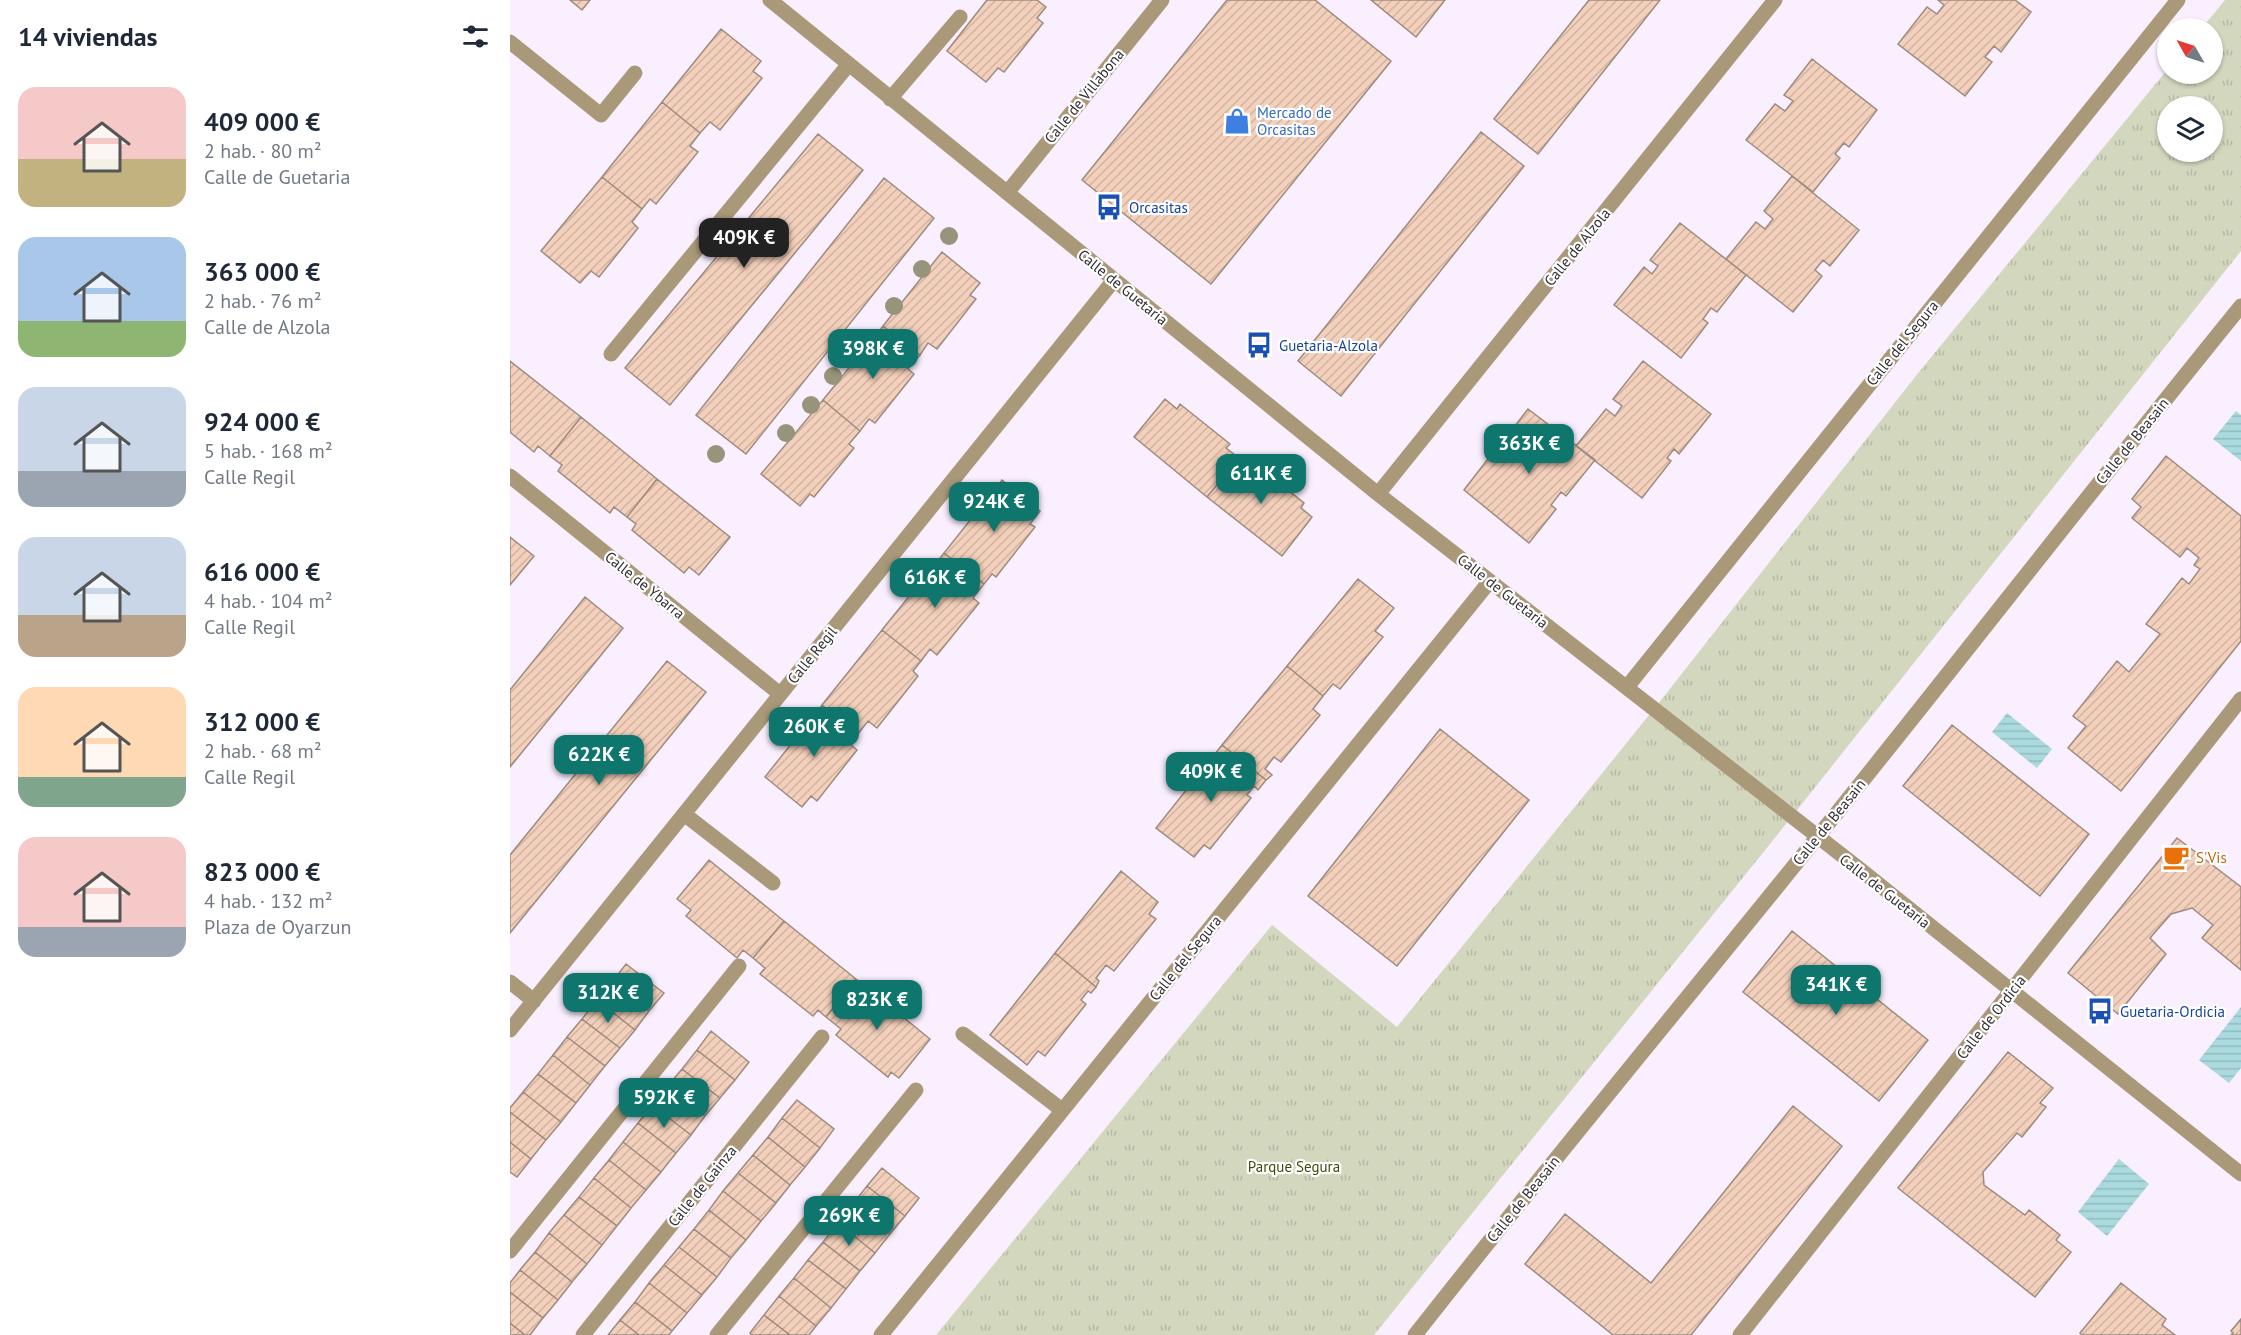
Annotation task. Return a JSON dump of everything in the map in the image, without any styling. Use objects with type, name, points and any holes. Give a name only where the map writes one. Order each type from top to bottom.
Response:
[{"type":"street","name":"Calle de Guetaria","points":[[770,0],[1378,494],[1627,687],[2241,1174]]},
{"type":"street","name":"Calle de Villabona","points":[[1007,193],[1162,0]]},
{"type":"street","name":"Calle de Alzola","points":[[1378,494],[1775,0]]},
{"type":"street","name":"Calle del Segura","points":[[1627,687],[2178,0]]},
{"type":"street","points":[[890,99],[960,17]]},
{"type":"street","points":[[510,42],[601,115],[635,73]]},
{"type":"street","points":[[611,354],[849,64]]},
{"type":"street","name":"Calle Regil","points":[[510,1030],[1114,280]]},
{"type":"street","name":"Calle de Beasain","points":[[1415,1335],[1518,1203],[1817,837],[2241,306]]},
{"type":"street","name":"Calle de Ybarra","points":[[512,481],[780,694]]},
{"type":"street","name":"Calle del Segura","points":[[880,1335],[1491,581]]},
{"type":"street","name":"Calle de Ordicia","points":[[1740,1335],[2241,699]]},
{"type":"street","points":[[684,814],[773,884]]},
{"type":"street","points":[[510,1251],[739,966]]},
{"type":"street","points":[[510,982],[534,1001]]},
{"type":"street","points":[[963,1034],[1062,1110]]},
{"type":"street","name":"Calle de Gainza","points":[[583,1335],[822,1037]]},
{"type":"street","points":[[717,1335],[916,1090]]},
{"type":"green space","name":"Parque Segura","points":[[2225,0],[2241,0],[2241,251],[1774,839],[1374,1335],[936,1335],[1272,925],[1397,1027],[1654,709],[1919,372],[2157,82],[2157,84],[2223,84],[2223,18],[2210,18]]},
{"type":"shaded area","points":[[2236,411],[2241,415],[2241,461],[2213,439]]},
{"type":"shaded area","points":[[2007,713],[2052,749],[2037,768],[1992,732]]},
{"type":"shaded area","points":[[2241,1007],[2241,1068],[2229,1083],[2199,1060]]},
{"type":"shaded area","points":[[2119,1159],[2149,1184],[2107,1236],[2078,1212]]},
{"type":"building","points":[[570,0],[590,0],[582,10]]},
{"type":"building","points":[[987,0],[1037,0],[1046,7],[1037,18],[1043,23],[1004,72],[998,68],[986,82],[947,51]]},
{"type":"building","name":"Mercado de Orcasitas","points":[[1227,0],[1315,0],[1391,61],[1211,284],[1082,180]]},
{"type":"building","points":[[1371,0],[1445,0],[1416,37]]},
{"type":"building","points":[[1589,0],[1660,0],[1538,154],[1494,119]]},
{"type":"building","points":[[1938,0],[2015,0],[2031,12],[2001,52],[1994,46],[1985,57],[1992,62],[1965,96],[1898,44],[1927,7],[1937,14],[1944,5]]},
{"type":"building","points":[[721,29],[761,61],[753,71],[762,78],[720,130],[710,122],[700,133],[662,102]]},
{"type":"building","points":[[1812,59],[1877,110],[1849,147],[1844,143],[1835,154],[1840,158],[1813,192],[1746,140],[1775,104],[1785,111],[1793,101],[1784,95]]},
{"type":"building","points":[[662,102],[700,133],[690,146],[698,152],[656,204],[650,199],[642,209],[602,177]]},
{"type":"building","points":[[1481,132],[1524,166],[1341,396],[1298,361]]},
{"type":"building","points":[[818,134],[863,170],[670,405],[625,368]]},
{"type":"building","points":[[1792,176],[1859,230],[1830,266],[1823,260],[1815,270],[1822,276],[1793,312],[1726,259],[1756,222],[1765,229],[1773,219],[1764,211]]},
{"type":"building","points":[[602,177],[642,209],[632,222],[638,228],[599,277],[591,271],[580,283],[541,251]]},
{"type":"building","points":[[884,178],[934,218],[746,454],[696,415]]},
{"type":"building","points":[[1680,223],[1746,275],[1717,312],[1711,308],[1703,319],[1708,323],[1681,358],[1614,305],[1644,267],[1652,274],[1658,266],[1650,260]]},
{"type":"building","points":[[942,252],[980,283],[970,295],[976,299],[937,349],[928,343],[920,355],[883,326]]},
{"type":"building","points":[[883,326],[920,355],[908,369],[914,374],[875,423],[869,419],[860,431],[823,400]]},
{"type":"building","points":[[510,361],[581,417],[550,456],[538,446],[534,452],[510,432]]},
{"type":"building","points":[[1643,361],[1711,414],[1679,454],[1674,449],[1667,458],[1671,461],[1642,498],[1576,446],[1606,409],[1615,416],[1622,406],[1613,399]]},
{"type":"building","points":[[1165,399],[1177,409],[1180,404],[1230,444],[1226,448],[1239,458],[1207,497],[1134,437]]},
{"type":"building","points":[[823,400],[860,431],[849,444],[854,448],[814,497],[810,494],[800,506],[761,474]]},
{"type":"building","points":[[1528,409],[1595,460],[1566,496],[1561,492],[1551,505],[1556,509],[1529,543],[1464,490],[1494,451],[1501,457],[1504,453],[1498,448]]},
{"type":"building","points":[[581,417],[657,479],[627,517],[614,507],[610,513],[558,471],[562,465],[550,456]]},
{"type":"building","points":[[2166,456],[2241,516],[2241,641],[2121,791],[2068,748],[2086,726],[2073,716],[2117,661],[2129,672],[2160,634],[2146,624],[2182,578],[2189,584],[2200,569],[2194,565],[2199,558],[2187,548],[2180,557],[2132,518],[2141,507],[2132,499]]},
{"type":"building","points":[[1239,458],[1251,467],[1254,463],[1304,503],[1301,508],[1312,517],[1282,556],[1207,497]]},
{"type":"building","points":[[657,479],[730,537],[699,575],[689,567],[684,573],[632,530],[636,524],[627,517]]},
{"type":"building","points":[[1002,480],[1040,511],[1030,524],[1035,527],[996,577],[992,574],[984,584],[944,553]]},
{"type":"building","points":[[510,537],[534,556],[510,585]]},
{"type":"building","points":[[944,553],[984,584],[973,598],[979,603],[937,655],[930,649],[921,661],[882,630]]},
{"type":"building","points":[[1358,579],[1394,608],[1375,631],[1383,637],[1340,689],[1333,684],[1323,696],[1287,666]]},
{"type":"building","points":[[585,597],[623,628],[510,767],[510,690]]},
{"type":"building","points":[[882,630],[921,661],[913,671],[918,676],[877,728],[868,721],[858,734],[822,705]]},
{"type":"building","points":[[667,661],[706,692],[510,933],[510,855]]},
{"type":"building","points":[[1287,666],[1323,696],[1313,709],[1320,715],[1281,762],[1274,757],[1265,769],[1272,775],[1266,780],[1222,745]]},
{"type":"building","points":[[822,705],[858,734],[850,744],[857,750],[817,801],[811,796],[802,807],[765,777]]},
{"type":"building","points":[[1952,725],[2089,834],[2040,896],[1903,786]]},
{"type":"building","points":[[1440,729],[1529,800],[1397,966],[1308,896]]},
{"type":"building","points":[[1222,745],[1266,780],[1258,790],[1254,786],[1247,795],[1251,798],[1210,849],[1204,845],[1194,857],[1156,828]]},
{"type":"building","points":[[2177,838],[2241,887],[2241,970],[2202,938],[2213,925],[2192,908],[2171,914],[2150,938],[2166,954],[2118,1014],[2068,973]]},
{"type":"building","points":[[709,860],[784,921],[753,958],[743,950],[737,958],[686,916],[691,910],[677,899]]},
{"type":"building","points":[[1121,871],[1158,902],[1149,914],[1156,919],[1114,971],[1106,965],[1096,978],[1099,981],[1096,987],[1055,953]]},
{"type":"building","points":[[784,921],[856,979],[826,1017],[818,1010],[813,1016],[760,974],[765,968],[753,958]]},
{"type":"building","points":[[1792,931],[1928,1040],[1879,1101],[1743,992]]},
{"type":"building","points":[[1055,953],[1096,987],[1091,993],[1088,991],[1081,1000],[1086,1004],[1045,1056],[1038,1051],[1027,1065],[990,1035]]},
{"type":"building","points":[[626,964],[664,993],[649,1011],[612,982]]},
{"type":"building","points":[[856,979],[930,1039],[899,1078],[891,1072],[888,1077],[836,1035],[841,1029],[826,1017]]},
{"type":"building","points":[[612,982],[649,1011],[635,1030],[597,1000]]},
{"type":"building","points":[[597,1000],[635,1030],[620,1048],[582,1019]]},
{"type":"building","points":[[582,1019],[620,1048],[605,1066],[567,1037]]},
{"type":"building","points":[[711,1031],[749,1062],[735,1080],[697,1050]]},
{"type":"building","points":[[567,1037],[605,1066],[590,1085],[553,1055]]},
{"type":"building","points":[[697,1050],[735,1080],[720,1098],[682,1069]]},
{"type":"building","points":[[2008,1052],[2053,1088],[2040,1103],[2046,1107],[2022,1137],[2017,1133],[1983,1172],[1984,1185],[2025,1215],[2029,1210],[2060,1235],[2056,1240],[2071,1252],[2035,1297],[1898,1188]]},
{"type":"building","points":[[553,1055],[590,1085],[576,1103],[538,1074]]},
{"type":"building","points":[[682,1069],[720,1098],[705,1116],[667,1087]]},
{"type":"building","points":[[538,1074],[576,1103],[561,1122],[523,1092]]},
{"type":"building","points":[[667,1087],[705,1116],[691,1135],[652,1105]]},
{"type":"building","points":[[523,1092],[561,1122],[546,1140],[510,1112],[510,1108]]},
{"type":"building","points":[[797,1100],[834,1129],[820,1148],[782,1118]]},
{"type":"building","points":[[652,1105],[691,1135],[676,1153],[638,1123]]},
{"type":"building","points":[[1793,1106],[1842,1146],[1691,1335],[1613,1335],[1525,1264],[1565,1214],[1651,1283]]},
{"type":"building","points":[[510,1112],[546,1140],[531,1159],[510,1142]]},
{"type":"building","points":[[782,1118],[820,1148],[805,1167],[768,1137]]},
{"type":"building","points":[[638,1123],[676,1153],[661,1172],[623,1142]]},
{"type":"building","points":[[768,1137],[805,1167],[790,1185],[753,1155]]},
{"type":"building","points":[[510,1142],[531,1159],[517,1177],[510,1172]]},
{"type":"building","points":[[623,1142],[661,1172],[646,1190],[609,1160]]},
{"type":"building","points":[[753,1155],[790,1185],[776,1203],[738,1173]]},
{"type":"building","points":[[609,1160],[646,1190],[631,1208],[594,1178]]},
{"type":"building","points":[[882,1168],[919,1198],[905,1216],[867,1186]]},
{"type":"building","points":[[738,1173],[776,1203],[761,1221],[723,1191]]},
{"type":"building","points":[[594,1178],[631,1208],[617,1226],[579,1197]]},
{"type":"building","points":[[867,1186],[905,1216],[890,1234],[852,1205]]},
{"type":"building","points":[[723,1191],[761,1221],[746,1240],[709,1210]]},
{"type":"building","points":[[579,1197],[617,1226],[602,1245],[564,1215]]},
{"type":"building","points":[[852,1205],[890,1234],[875,1253],[838,1223]]},
{"type":"building","points":[[709,1210],[746,1240],[731,1258],[694,1229]]},
{"type":"building","points":[[564,1215],[602,1245],[587,1264],[549,1233]]},
{"type":"building","points":[[838,1223],[875,1253],[860,1271],[823,1242]]},
{"type":"building","points":[[694,1229],[731,1258],[717,1277],[679,1247]]},
{"type":"building","points":[[549,1233],[587,1264],[572,1282],[535,1252]]},
{"type":"building","points":[[823,1242],[860,1271],[846,1289],[808,1260]]},
{"type":"building","points":[[679,1247],[717,1277],[702,1295],[664,1265]]},
{"type":"building","points":[[535,1252],[572,1282],[558,1300],[520,1270]]},
{"type":"building","points":[[808,1260],[846,1289],[831,1308],[794,1278]]},
{"type":"building","points":[[664,1265],[702,1295],[687,1313],[649,1283]]},
{"type":"building","points":[[520,1270],[558,1300],[543,1318],[510,1292],[510,1283]]},
{"type":"building","points":[[794,1278],[831,1308],[816,1326],[779,1296]]},
{"type":"building","points":[[649,1283],[687,1313],[672,1331],[635,1302]]},
{"type":"building","points":[[2121,1283],[2166,1319],[2162,1325],[2175,1335],[2082,1335],[2080,1333]]},
{"type":"building","points":[[510,1292],[543,1318],[530,1335],[525,1335],[510,1323]]},
{"type":"building","points":[[779,1296],[816,1326],[809,1335],[790,1335],[764,1315]]},
{"type":"building","points":[[635,1302],[672,1331],[669,1335],[639,1335],[620,1320]]},
{"type":"building","points":[[764,1315],[790,1335],[752,1335],[750,1333]]},
{"type":"building","points":[[2241,1319],[2241,1335],[2231,1335],[2233,1333],[2231,1331]]},
{"type":"building","points":[[620,1320],[639,1335],[608,1335]]},
{"type":"building","points":[[510,1323],[525,1335],[510,1335]]},
{"type":"place","name":"Mercado de Orcasitas","points":[[1237,121]]},
{"type":"place","name":"Orcasitas","points":[[1109,207]]},
{"type":"place","name":"Guetaria-Alzola","points":[[1259,345]]},
{"type":"place","name":"S'Vis","points":[[2176,857]]},
{"type":"place","name":"Guetaria-Ordicia","points":[[2100,1011]]}]
